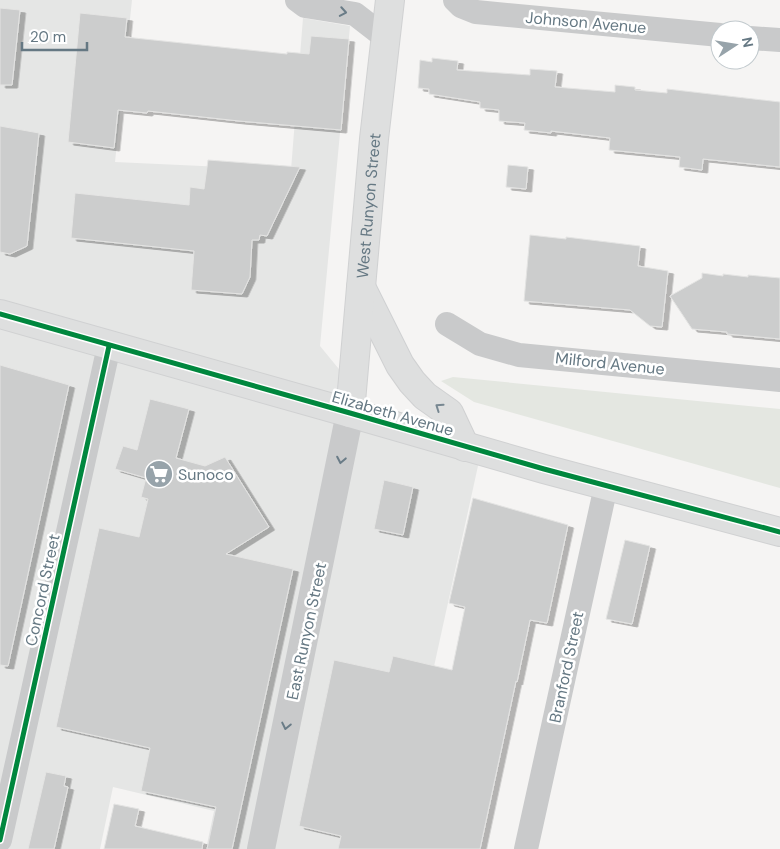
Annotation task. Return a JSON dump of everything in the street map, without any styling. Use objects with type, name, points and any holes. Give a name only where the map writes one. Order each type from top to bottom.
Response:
[{"type":"main road","name":"West Runyon Street","points":[[350,413],[374,139],[390,0]]},
{"type":"main road","points":[[361,287],[400,365],[425,396],[449,413],[465,447]]},
{"type":"main road","name":"Elizabeth Avenue","points":[[0,314],[465,447],[780,532]]},
{"type":"street","points":[[297,0],[305,6],[355,14],[386,38]]},
{"type":"street","name":"Johnson Avenue","points":[[455,1],[468,10],[476,12],[710,34]]},
{"type":"street","points":[[760,39],[780,40]]},
{"type":"street","name":"Milford Avenue","points":[[447,324],[480,344],[519,355],[780,380]]},
{"type":"street","name":"Concord Street","points":[[0,840],[109,346]]},
{"type":"street","name":"East Runyon Street","points":[[261,849],[350,413]]},
{"type":"street","name":"Branford Street","points":[[526,849],[606,486]]},
{"type":"shaded area","points":[[0,0],[132,0],[115,162],[291,170],[303,18],[350,26],[320,346],[375,413],[483,443],[394,849],[206,849],[214,811],[113,787],[100,849],[0,849]]},
{"type":"shaded area","points":[[453,377],[780,409],[780,488],[474,402],[441,381]]},
{"type":"building","points":[[0,8],[20,10],[12,85],[0,85]]},
{"type":"building","points":[[80,13],[127,18],[125,37],[287,54],[287,52],[309,54],[311,36],[349,39],[341,130],[148,111],[147,113],[118,110],[114,148],[68,142]]},
{"type":"building","points":[[432,58],[458,61],[457,70],[530,75],[530,69],[557,71],[555,87],[615,92],[615,85],[635,87],[635,90],[667,93],[667,89],[780,102],[780,167],[703,159],[702,170],[679,167],[680,157],[609,150],[610,138],[551,131],[551,133],[524,130],[525,123],[499,121],[499,110],[480,108],[480,102],[429,94],[429,89],[418,88],[420,60],[432,62]]},
{"type":"building","points":[[0,126],[39,133],[27,246],[10,254],[0,252]]},
{"type":"building","points":[[208,160],[300,167],[267,236],[260,235],[259,240],[252,240],[250,277],[242,294],[191,290],[194,251],[71,238],[75,193],[189,205],[190,187],[204,189]]},
{"type":"building","points":[[508,165],[528,167],[526,189],[506,187]]},
{"type":"building","points":[[530,235],[566,239],[566,237],[640,246],[638,266],[668,271],[662,327],[650,326],[630,310],[524,301]]},
{"type":"building","points":[[702,273],[723,276],[723,274],[780,278],[780,339],[692,329],[670,296],[702,278]]},
{"type":"building","points":[[0,365],[69,385],[8,666],[0,665]]},
{"type":"building","points":[[150,399],[189,409],[176,458],[205,466],[225,457],[269,527],[226,554],[293,569],[232,849],[207,849],[216,807],[141,791],[150,748],[56,727],[99,528],[139,537],[148,499],[141,497],[146,478],[115,469],[123,446],[137,450]]},
{"type":"building","points":[[384,480],[413,487],[403,535],[374,529]]},
{"type":"building","points":[[473,498],[568,525],[547,623],[530,620],[480,849],[338,849],[341,836],[299,826],[334,660],[389,672],[393,656],[452,670],[465,607],[449,603]]},
{"type":"building","points":[[625,540],[650,546],[632,624],[606,619]]},
{"type":"building","points":[[46,772],[66,776],[64,786],[68,787],[54,849],[28,849]]},
{"type":"building","points":[[114,804],[139,809],[135,826],[203,842],[202,849],[104,849]]},
{"type":"cycle path","points":[[0,314],[544,469],[780,532]]},
{"type":"cycle path","points":[[0,840],[109,346]]},
{"type":"place","name":"Sunoco","points":[[159,474]]}]
